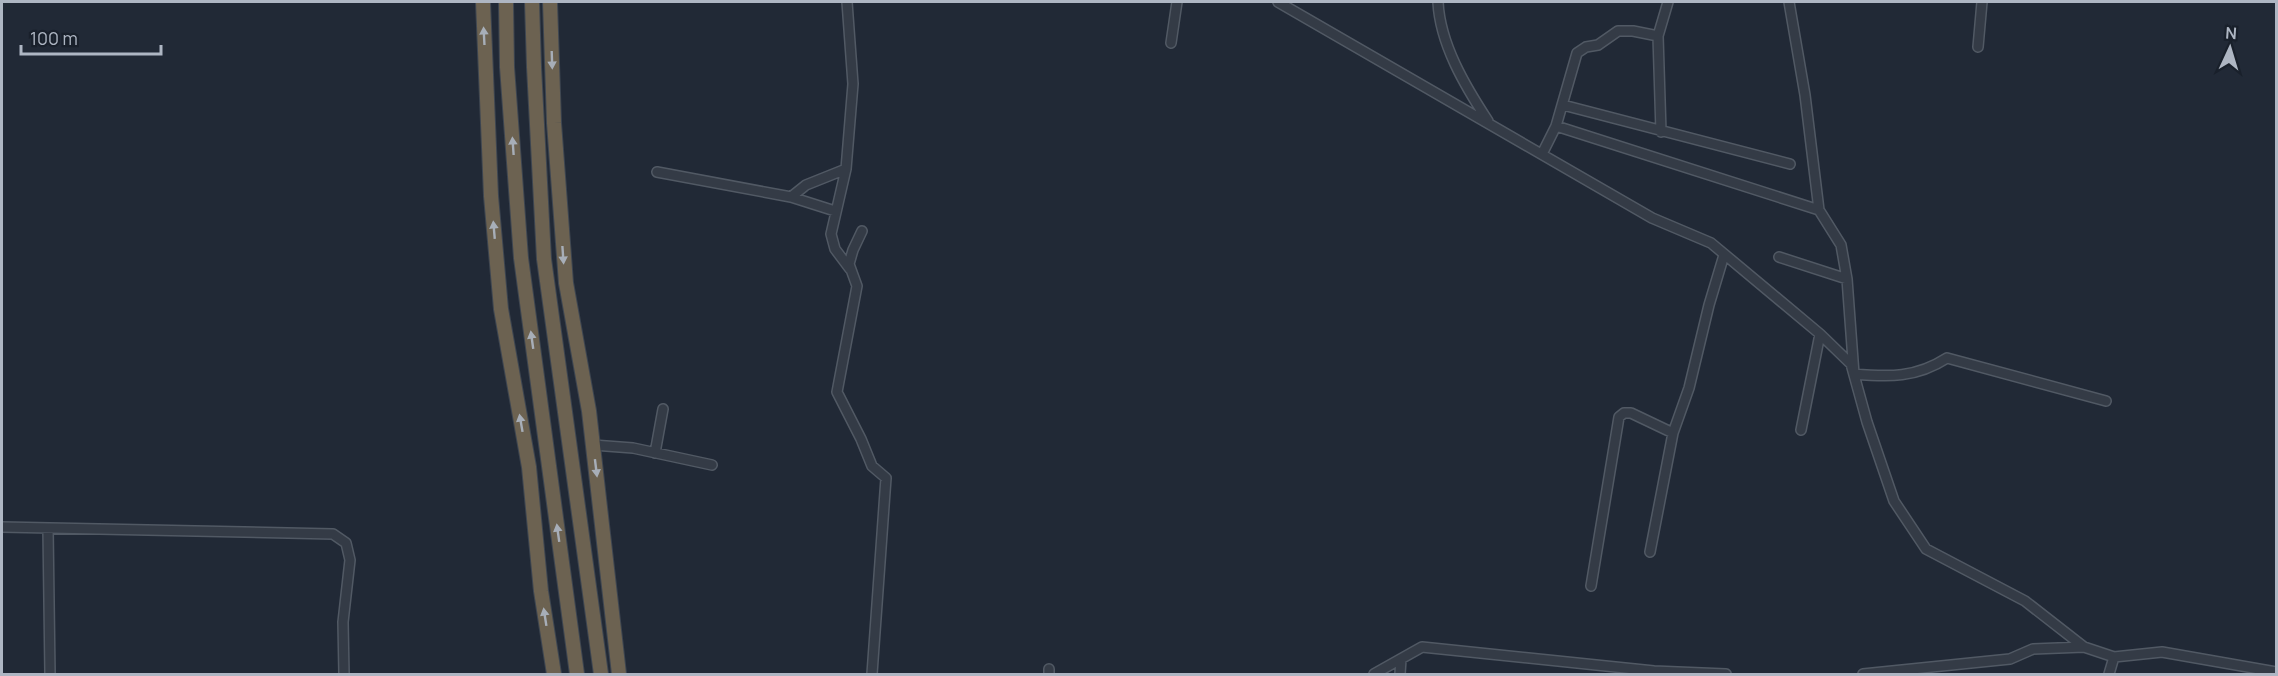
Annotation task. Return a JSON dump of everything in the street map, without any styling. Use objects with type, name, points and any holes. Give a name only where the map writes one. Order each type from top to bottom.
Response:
[{"type":"highway","points":[[483,2],[491,196],[501,309],[529,467],[541,591],[554,675]]},
{"type":"highway","points":[[506,2],[507,67],[521,258],[577,675]]},
{"type":"highway","points":[[532,2],[544,259],[601,675]]},
{"type":"highway","points":[[550,2],[554,123],[566,282],[593,445],[620,675]]},
{"type":"street","points":[[847,2],[853,84],[846,169],[831,234],[835,249],[852,270]]},
{"type":"street","points":[[1171,43],[1177,2]]},
{"type":"street","points":[[1278,2],[1652,218],[1711,243],[1820,334],[1851,364],[1867,422],[1894,501],[1926,549],[2025,601],[2084,647],[2114,657],[2162,652],[2277,672]]},
{"type":"street","points":[[1438,2],[1443,26],[1461,79],[1489,123]]},
{"type":"street","points":[[1660,132],[1658,36],[1668,2]]},
{"type":"street","points":[[1789,2],[1805,95],[1819,210],[1841,245],[1847,279],[1854,374]]},
{"type":"street","points":[[1978,47],[1982,2]]},
{"type":"street","points":[[1542,154],[1556,126],[1577,53],[1599,45],[1618,31],[1634,31],[1658,36]]},
{"type":"street","points":[[1563,105],[1790,164]]},
{"type":"street","points":[[1556,126],[1819,210]]},
{"type":"street","points":[[791,197],[806,185],[846,169]]},
{"type":"street","points":[[657,172],[791,197],[835,211]]},
{"type":"street","points":[[862,231],[849,264],[857,286],[837,392],[861,438],[872,466],[886,478],[872,675]]},
{"type":"street","points":[[1650,552],[1673,433],[1689,388],[1724,255]]},
{"type":"street","points":[[1779,257],[1847,279]]},
{"type":"street","points":[[1801,430],[1820,334]]},
{"type":"street","points":[[1854,374],[1907,375],[1931,368],[1947,358],[2106,401]]},
{"type":"street","points":[[655,453],[663,409]]},
{"type":"street","points":[[1591,586],[1619,417],[1624,413],[1631,413],[1673,433]]},
{"type":"street","points":[[593,445],[633,448],[712,465]]},
{"type":"street","points":[[2,527],[333,534],[346,543],[350,560],[344,622],[344,675]]},
{"type":"street","points":[[48,529],[50,675]]},
{"type":"street","points":[[1374,675],[1422,647],[1654,671],[1726,675]]},
{"type":"street","points":[[1863,675],[2010,659],[2033,650],[2084,647]]},
{"type":"street","points":[[2109,675],[2114,657]]},
{"type":"street","points":[[1400,675],[1401,659]]}]
